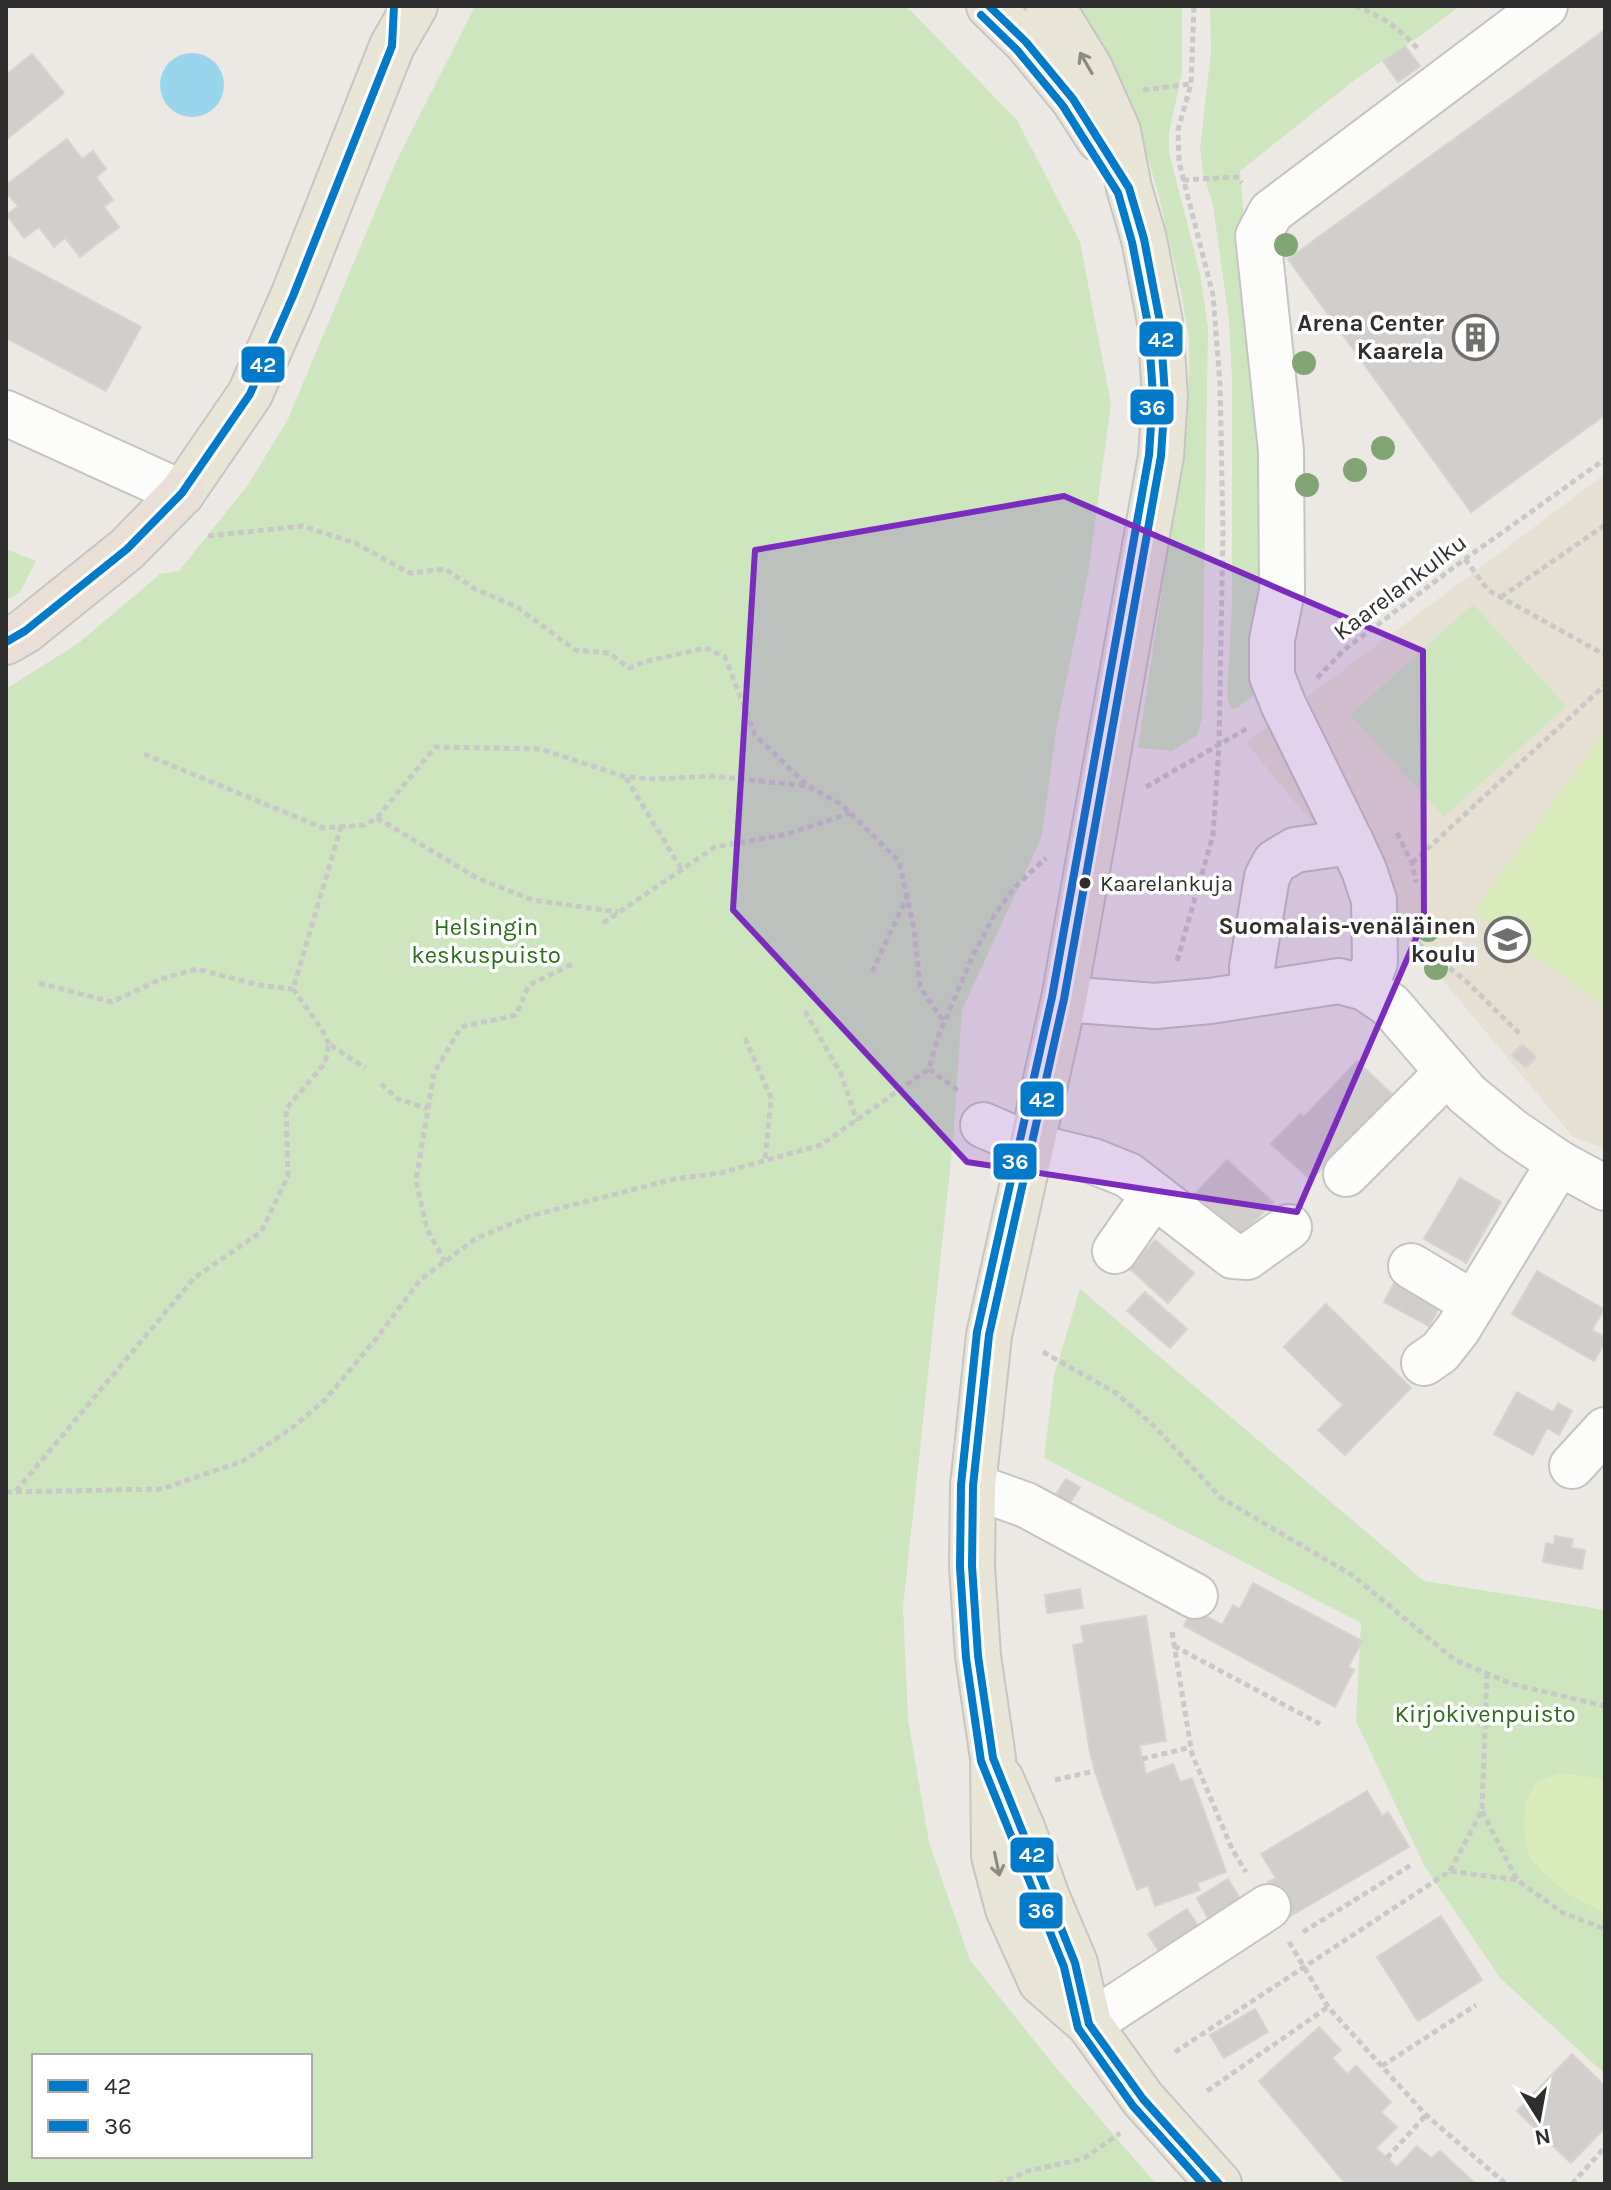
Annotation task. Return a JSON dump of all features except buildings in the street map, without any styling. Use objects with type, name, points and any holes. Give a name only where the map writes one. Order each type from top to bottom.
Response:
[{"type":"highway","points":[[6,642],[25,631],[127,549],[182,493]]},
{"type":"main road","points":[[182,493],[250,394],[293,296],[393,26],[415,6]]},
{"type":"main road","points":[[989,6],[1026,42],[1073,99],[1129,188]]},
{"type":"main road","points":[[1048,6],[1058,16],[1090,68],[1118,131],[1160,322],[1165,395],[1161,456],[1064,999],[989,1335],[973,1486],[972,1566],[978,1656],[993,1758],[1075,1963],[1089,2024],[1143,2099],[1219,2184]]},
{"type":"street","points":[[1365,988],[1375,962],[1374,900],[1364,870],[1272,676],[1272,640],[1282,591],[1281,451],[1258,236],[1271,212],[1545,6]]},
{"type":"street","points":[[6,413],[182,493]]},
{"type":"street","points":[[1253,994],[1252,967],[1259,922],[1267,877],[1275,862],[1295,850],[1351,842]]},
{"type":"street","points":[[1064,999],[1155,1006],[1210,1001],[1339,981],[1365,988],[1390,1005],[1467,1094],[1512,1131],[1559,1163],[1605,1188]]},
{"type":"street","points":[[1346,1174],[1448,1072]]},
{"type":"street","points":[[983,1125],[1031,1146],[1093,1161],[1128,1175],[1147,1205],[1213,1276]]},
{"type":"street","points":[[1424,1363],[1440,1352],[1458,1329],[1559,1163]]},
{"type":"street","points":[[1147,1205],[1233,1256],[1247,1257],[1289,1227]]},
{"type":"street","points":[[1115,1251],[1147,1205]]},
{"type":"street","points":[[1411,1266],[1473,1303]]},
{"type":"street","points":[[1572,1466],[1605,1430]]},
{"type":"street","points":[[973,1486],[1026,1505],[1195,1596]]},
{"type":"street","points":[[1089,2024],[1278,1924]]},
{"type":"path","points":[[1355,6],[1377,14],[1404,34],[1447,78]]},
{"type":"path","points":[[1183,180],[1236,177],[1271,212]]},
{"type":"path","name":"Kaarelankulku","points":[[1135,793],[1284,706],[1344,650],[1605,459]]},
{"type":"path","points":[[1501,597],[1605,525]]},
{"type":"path","points":[[208,536],[302,526],[355,543],[410,573],[445,569],[475,589],[517,607],[575,650],[609,653],[629,668],[705,648],[725,657],[755,735],[808,786],[841,804],[899,861],[914,929],[920,987],[945,1023]]},
{"type":"path","points":[[1465,559],[1488,590],[1605,655]]},
{"type":"path","points":[[1412,863],[1605,685]]},
{"type":"path","points":[[1171,970],[1178,961],[1213,835],[1219,745]]},
{"type":"path","points":[[144,754],[323,828],[364,825],[377,818],[435,747],[540,749],[626,777],[713,776],[808,786]]},
{"type":"path","points":[[626,777],[682,870]]},
{"type":"path","points":[[603,923],[715,847],[788,834],[850,813]]},
{"type":"path","points":[[377,818],[477,878],[533,900],[619,912]]},
{"type":"path","points":[[293,989],[341,827]]},
{"type":"path","points":[[6,1492],[162,1489],[243,1461],[292,1428],[325,1400],[420,1280],[475,1239],[530,1216],[674,1179],[721,1173],[821,1145],[929,1069],[973,955],[995,914],[1014,888],[1053,851]]},
{"type":"path","points":[[872,972],[907,896]]},
{"type":"path","points":[[1418,943],[1466,981],[1520,1034]]},
{"type":"path","points":[[445,1262],[427,1229],[416,1181],[434,1073],[461,1027],[516,1015],[529,985],[573,964]]},
{"type":"path","points":[[39,983],[112,1002],[161,979],[197,969],[259,985],[293,989],[329,1044],[365,1068]]},
{"type":"path","points":[[805,1011],[841,1074],[857,1121]]},
{"type":"path","points":[[745,1038],[771,1098],[765,1161]]},
{"type":"path","points":[[15,1492],[194,1278],[261,1232],[288,1176],[286,1109],[325,1063],[329,1044]]},
{"type":"path","points":[[381,1084],[398,1099],[428,1109]]},
{"type":"path","points":[[1043,1352],[1116,1393],[1154,1426],[1221,1498],[1352,1575],[1455,1660],[1512,1684],[1605,1706]]},
{"type":"path","points":[[1174,1646],[1320,1724]]},
{"type":"path","points":[[1175,2052],[1450,1871],[1482,1810],[1487,1674]]},
{"type":"path","points":[[1142,1759],[1191,1747]]},
{"type":"path","points":[[1055,1780],[1095,1771]]},
{"type":"path","points":[[1482,1810],[1517,1880],[1563,1913],[1605,1929]]},
{"type":"path","points":[[1278,1924],[1411,1865]]},
{"type":"path","points":[[1450,1871],[1517,1880]]},
{"type":"path","points":[[1382,2066],[1476,2005]]},
{"type":"path","points":[[1207,2091],[1328,2007]]},
{"type":"path","points":[[1387,2158],[1426,2115]]},
{"type":"path","points":[[998,2184],[1028,2171],[1083,2159],[1127,2128]]},
{"type":"path","points":[[1572,2184],[1605,2147]]},
{"type":"highlighted area","points":[[1064,496],[1423,651],[1424,920],[1297,1212],[967,1162],[733,910],[755,550]]},
{"type":"shaded area","name":"Suomalais-venäläinen koulu","points":[[1605,474],[1605,1148],[1573,1137],[1246,743]]},
{"type":"green space","name":"Helsingin keskuspuisto","points":[[475,6],[902,6],[911,11],[1017,120],[1080,242],[1111,404],[1088,574],[1056,731],[1042,836],[962,1010],[953,1142],[903,1607],[908,1719],[929,1842],[970,1960],[1057,2069],[1156,2184],[6,2184],[6,689],[80,642],[160,574],[179,571],[248,485],[288,419],[396,162]]},
{"type":"green space","points":[[1080,6],[1182,6],[1182,73],[1169,133],[1169,152],[1200,274],[1208,328],[1202,718],[1197,735],[1172,751],[1138,748],[1187,426],[1189,338],[1159,197],[1141,133],[1097,45],[1096,33]]},
{"type":"green space","points":[[1210,6],[1460,6],[1357,78],[1240,171],[1264,518],[1251,670],[1257,693],[1237,708],[1232,708],[1228,702],[1227,693],[1232,606],[1229,320],[1213,205],[1203,173],[1200,148],[1211,53]]},
{"type":"green space","points":[[6,549],[36,561],[20,592],[6,600]]},
{"type":"green space","points":[[1473,604],[1566,706],[1444,817],[1350,715]]},
{"type":"green space","points":[[1605,731],[1605,1007],[1473,912]]},
{"type":"green space","name":"Kirjokivenpuisto","points":[[1080,1289],[1424,1581],[1605,1610],[1605,2074],[1500,1978],[1425,1867],[1356,1721],[1361,1623],[1044,1458],[1054,1376]]},
{"type":"green space","points":[[1561,1773],[1605,1779],[1605,1913],[1571,1896],[1529,1857],[1524,1833],[1525,1803],[1536,1782]]},
{"type":"water","points":[[186,53],[198,53],[215,62],[222,73],[222,97],[215,108],[198,117],[186,117],[174,112],[165,103],[160,91],[160,79],[165,67],[174,58]]},
{"type":"transit line","name":"42","points":[[6,642],[25,631],[127,549],[182,493],[250,394],[293,296],[392,46],[394,6]]},
{"type":"transit line","name":"42","points":[[989,6],[1026,42],[1073,99],[1129,188],[1144,239],[1160,322],[1165,395],[1161,456],[1064,999],[989,1335],[973,1486],[972,1566],[978,1656],[993,1758],[1075,1963],[1089,2024],[1143,2099],[1219,2184]]},
{"type":"transit line","name":"36","points":[[981,15],[1017,50],[1063,106],[1118,193],[1132,242],[1148,324],[1153,395],[1149,455],[1052,997],[977,1332],[961,1485],[960,1567],[966,1658],[981,1761],[1064,1967],[1078,2028],[1133,2106],[1203,2184]]},
{"type":"place","name":"Arena Center Kaarela","points":[[1475,337]]},
{"type":"place","name":"Kaarelankuja","points":[[1085,883]]},
{"type":"place","name":"Suomalais-venäläinen koulu","points":[[1507,940]]}]
